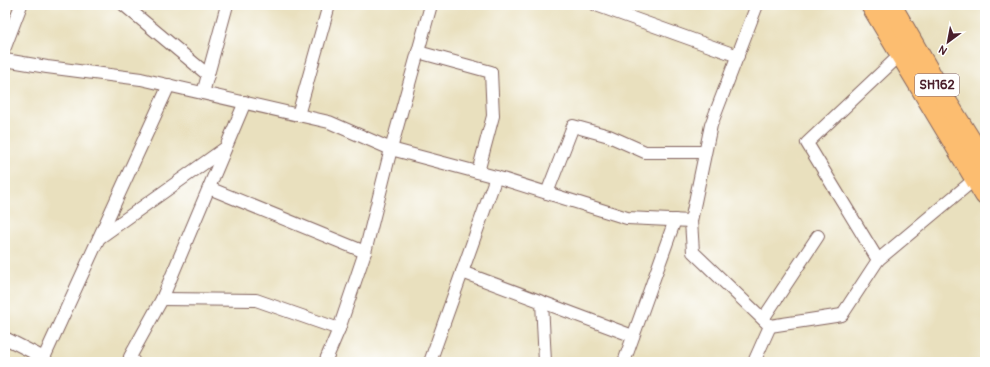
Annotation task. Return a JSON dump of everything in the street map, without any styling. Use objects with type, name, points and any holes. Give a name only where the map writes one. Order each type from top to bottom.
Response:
[{"type":"main road","points":[[871,5],[900,55],[982,179]]},
{"type":"main road","name":"SH162","points":[[896,7],[945,99],[982,179]]},
{"type":"street","points":[[5,47],[21,5]]},
{"type":"street","points":[[124,5],[208,75]]},
{"type":"street","points":[[203,93],[227,5]]},
{"type":"street","points":[[298,115],[329,5]]},
{"type":"street","points":[[324,362],[339,329],[365,252],[391,149],[431,5]]},
{"type":"street","points":[[596,5],[738,56]]},
{"type":"street","points":[[757,5],[711,125],[691,221],[693,252],[767,322],[842,315],[878,260],[982,179]]},
{"type":"street","points":[[418,52],[491,72],[493,116],[478,172]]},
{"type":"street","points":[[878,260],[806,143],[900,55]]},
{"type":"street","points":[[5,60],[141,79],[244,102],[328,122],[391,149],[496,177],[627,218],[691,221]]},
{"type":"street","points":[[5,338],[43,360],[169,85]]},
{"type":"street","points":[[134,362],[130,357],[162,299],[244,102]]},
{"type":"street","points":[[546,192],[573,126],[609,136],[646,152],[705,152]]},
{"type":"street","points":[[98,239],[225,149]]},
{"type":"street","points":[[430,362],[496,177]]},
{"type":"street","points":[[209,188],[365,252]]},
{"type":"street","points":[[624,362],[675,220]]},
{"type":"street","points":[[754,362],[767,322],[818,236]]},
{"type":"street","points":[[462,272],[634,336]]},
{"type":"street","points":[[162,299],[256,300],[339,329]]},
{"type":"street","points":[[542,302],[545,362]]}]
